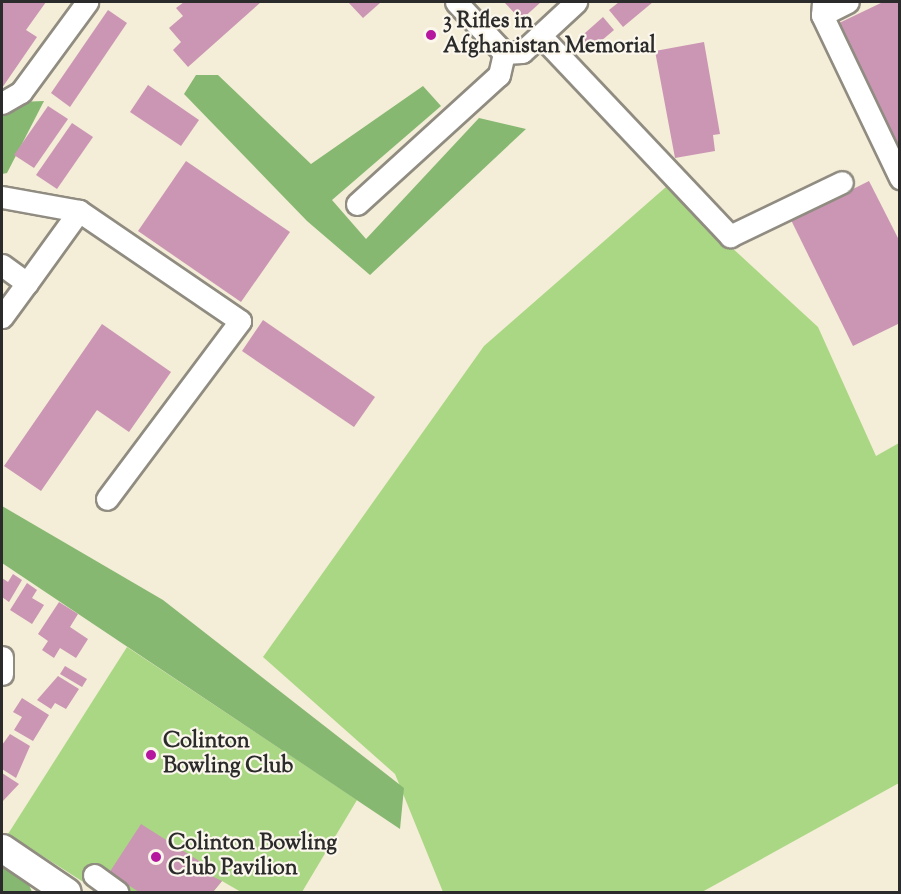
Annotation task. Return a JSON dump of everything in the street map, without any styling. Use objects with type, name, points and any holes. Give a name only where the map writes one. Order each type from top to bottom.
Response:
[{"type":"main road","points":[[2,849],[67,892]]},
{"type":"street","points":[[2,103],[21,92],[87,2]]},
{"type":"street","points":[[456,2],[504,53],[522,52],[576,2]]},
{"type":"street","points":[[848,2],[822,8],[900,178]]},
{"type":"street","points":[[540,35],[730,236],[843,182]]},
{"type":"street","points":[[357,204],[499,75],[504,53]]},
{"type":"street","points":[[2,197],[79,211],[240,321],[107,500]]},
{"type":"street","points":[[2,317],[79,211]]},
{"type":"street","points":[[2,266],[27,283]]},
{"type":"street","points":[[2,657],[2,674]]},
{"type":"street","points":[[94,875],[117,892]]},
{"type":"green space","points":[[196,75],[218,75],[311,164],[423,86],[441,106],[332,200],[366,239],[479,118],[526,129],[370,275],[307,221],[184,94]]},
{"type":"green space","points":[[44,101],[7,173],[2,174],[2,112],[19,102]]},
{"type":"green space","points":[[666,187],[818,327],[876,456],[899,443],[899,783],[702,892],[443,892],[395,774],[263,657],[484,346]]},
{"type":"green space","points":[[2,506],[163,600],[404,788],[400,829],[2,563]]},
{"type":"green space","points":[[127,647],[357,800],[302,892],[241,892],[222,881],[213,892],[99,892],[8,834]]},
{"type":"green space","points":[[2,857],[22,868],[32,892],[2,892]]},
{"type":"building","points":[[2,2],[46,2],[26,30],[37,37],[2,88]]},
{"type":"building","points":[[184,2],[261,2],[188,67],[173,50],[181,42],[169,28],[183,16],[176,8]]},
{"type":"building","points":[[348,2],[378,2],[380,3],[363,18]]},
{"type":"building","points":[[504,2],[541,2],[521,20]]},
{"type":"building","points":[[619,2],[653,2],[623,27],[609,10]]},
{"type":"building","points":[[883,2],[900,2],[900,149],[837,24]]},
{"type":"building","points":[[108,10],[127,23],[70,107],[51,93]]},
{"type":"building","points":[[603,17],[614,30],[587,53],[576,41]]},
{"type":"building","points":[[704,42],[720,134],[713,135],[715,151],[675,158],[655,51]]},
{"type":"building","points":[[148,85],[199,120],[181,146],[130,112]]},
{"type":"building","points":[[48,106],[68,119],[34,168],[14,155]]},
{"type":"building","points":[[72,123],[93,137],[57,189],[36,175]]},
{"type":"building","points":[[186,161],[290,232],[241,302],[138,231]]},
{"type":"building","points":[[869,181],[900,242],[900,323],[853,346],[791,220]]},
{"type":"building","points":[[263,320],[375,397],[354,427],[242,351]]},
{"type":"building","points":[[102,324],[171,372],[129,432],[97,410],[41,491],[4,466]]},
{"type":"building","points":[[13,574],[22,580],[9,602],[2,597],[2,578],[8,582]]},
{"type":"building","points":[[27,583],[37,590],[32,598],[44,605],[32,624],[10,610]]},
{"type":"building","points":[[59,602],[78,614],[70,627],[88,639],[76,658],[60,648],[54,658],[42,650],[48,641],[38,634]]},
{"type":"building","points":[[65,666],[87,679],[82,687],[60,674]]},
{"type":"building","points":[[58,676],[79,689],[66,709],[55,703],[51,709],[37,700]]},
{"type":"building","points":[[22,698],[49,715],[33,741],[14,730],[22,717],[13,712]]},
{"type":"building","points":[[10,734],[30,746],[16,778],[2,769],[2,745]]},
{"type":"building","points":[[2,773],[19,784],[2,802]]},
{"type":"building","name":"Colinton Bowling Club Pavilion","points":[[141,824],[215,871],[212,876],[222,881],[213,892],[139,892],[109,873]]},
{"type":"place","name":"3 Rifles in Afghanistan Memorial","points":[[431,35]]},
{"type":"place","name":"Colinton Bowling Club","points":[[151,755]]},
{"type":"place","name":"Colinton Bowling Club Pavilion","points":[[156,857]]}]
